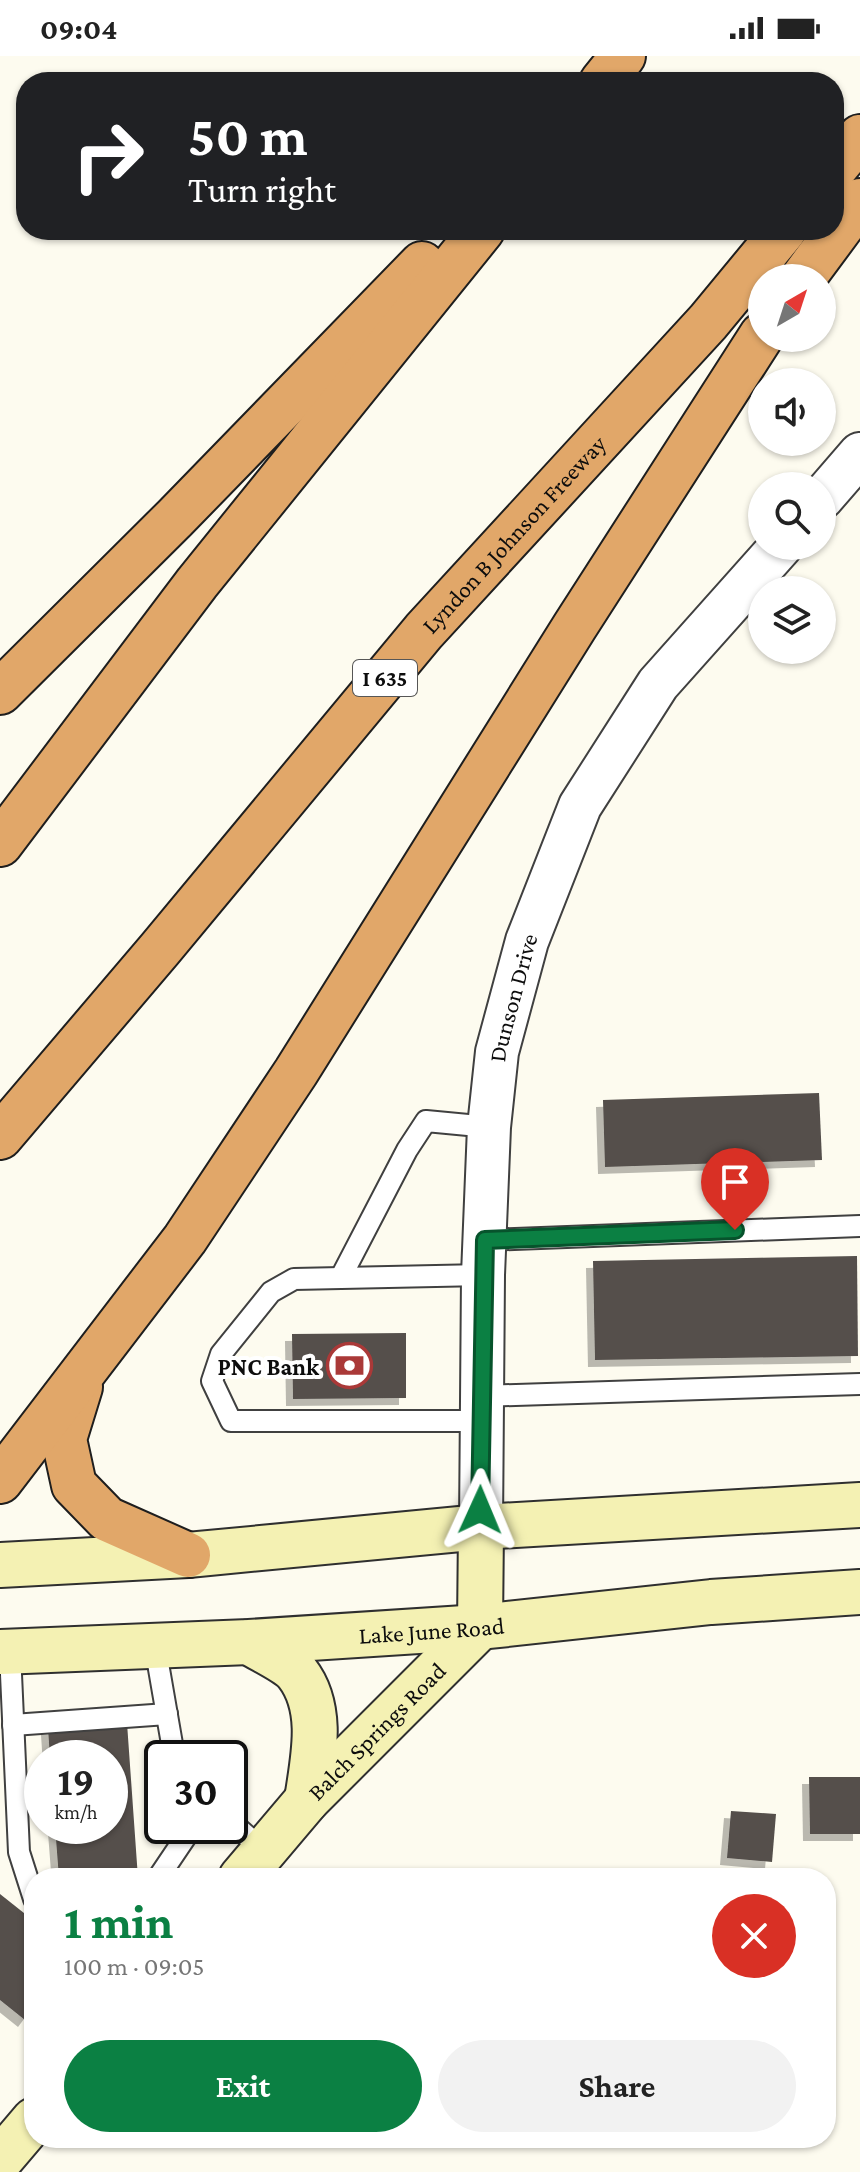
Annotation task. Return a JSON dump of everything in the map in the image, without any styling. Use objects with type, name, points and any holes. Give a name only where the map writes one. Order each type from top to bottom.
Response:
[{"type":"highway","points":[[844,157],[860,137]]},
{"type":"highway","points":[[844,223],[860,201]]},
{"type":"highway","points":[[0,692],[175,518],[445,240]]},
{"type":"highway","points":[[0,844],[197,583],[474,240]]},
{"type":"highway","name":"Lyndon B Johnson Freeway","points":[[0,1137],[424,631],[708,322],[776,240]]},
{"type":"highway","points":[[813,264],[831,240]]},
{"type":"highway","points":[[0,1481],[185,1239],[296,1072],[575,626],[751,352]]},
{"type":"highway","points":[[85,1371],[64,1439],[74,1485],[107,1519],[188,1555]]},
{"type":"main road","points":[[0,1565],[188,1555],[481,1527],[860,1505]]},
{"type":"main road","points":[[480,1627],[481,1527]]},
{"type":"main road","name":"Lake June Road","points":[[5,1652],[249,1642],[480,1627],[711,1602],[860,1592]]},
{"type":"main road","name":"Balch Springs Road","points":[[252,1865],[307,1800],[480,1627]]},
{"type":"main road","points":[[249,1642],[296,1671],[313,1707],[315,1741],[307,1800]]},
{"type":"main road","points":[[0,2160],[24,2132]]},
{"type":"street","points":[[836,482],[860,454]]},
{"type":"street","name":"Dunson Drive","points":[[481,1527],[489,1127],[497,1052],[527,941],[580,806],[658,684],[769,560]]},
{"type":"lane","points":[[341,1277],[407,1150],[426,1121],[489,1127]]},
{"type":"lane","points":[[860,1226],[484,1257],[341,1277],[294,1279],[271,1292],[221,1354],[212,1381],[231,1421],[860,1384]]},
{"type":"lane","points":[[155,1646],[171,1740]]},
{"type":"lane","points":[[5,1652],[13,1725],[8,1770],[19,1852],[24,1868]]},
{"type":"lane","points":[[13,1725],[167,1714]]},
{"type":"lane","points":[[165,1868],[181,1844]]},
{"type":"lane","points":[[242,1844],[252,1865]]},
{"type":"building","points":[[819,1093],[822,1160],[605,1167],[603,1100]]},
{"type":"building","points":[[857,1256],[858,1356],[595,1360],[593,1261]]},
{"type":"building","name":"PNC Bank","points":[[406,1333],[406,1398],[293,1399],[292,1334]]},
{"type":"building","points":[[127,1723],[137,1868],[58,1868],[56,1844],[128,1844],[128,1740],[49,1740],[48,1728]]},
{"type":"building","points":[[809,1777],[860,1777],[860,1834],[810,1834]]},
{"type":"building","points":[[731,1811],[776,1814],[772,1862],[727,1858]]},
{"type":"building","points":[[0,1894],[24,1913],[24,2019],[0,2000]]},
{"type":"place","name":"PNC Bank","points":[[350,1366]]},
{"type":"route","points":[[480,1510],[485,1240],[735,1230]]}]
